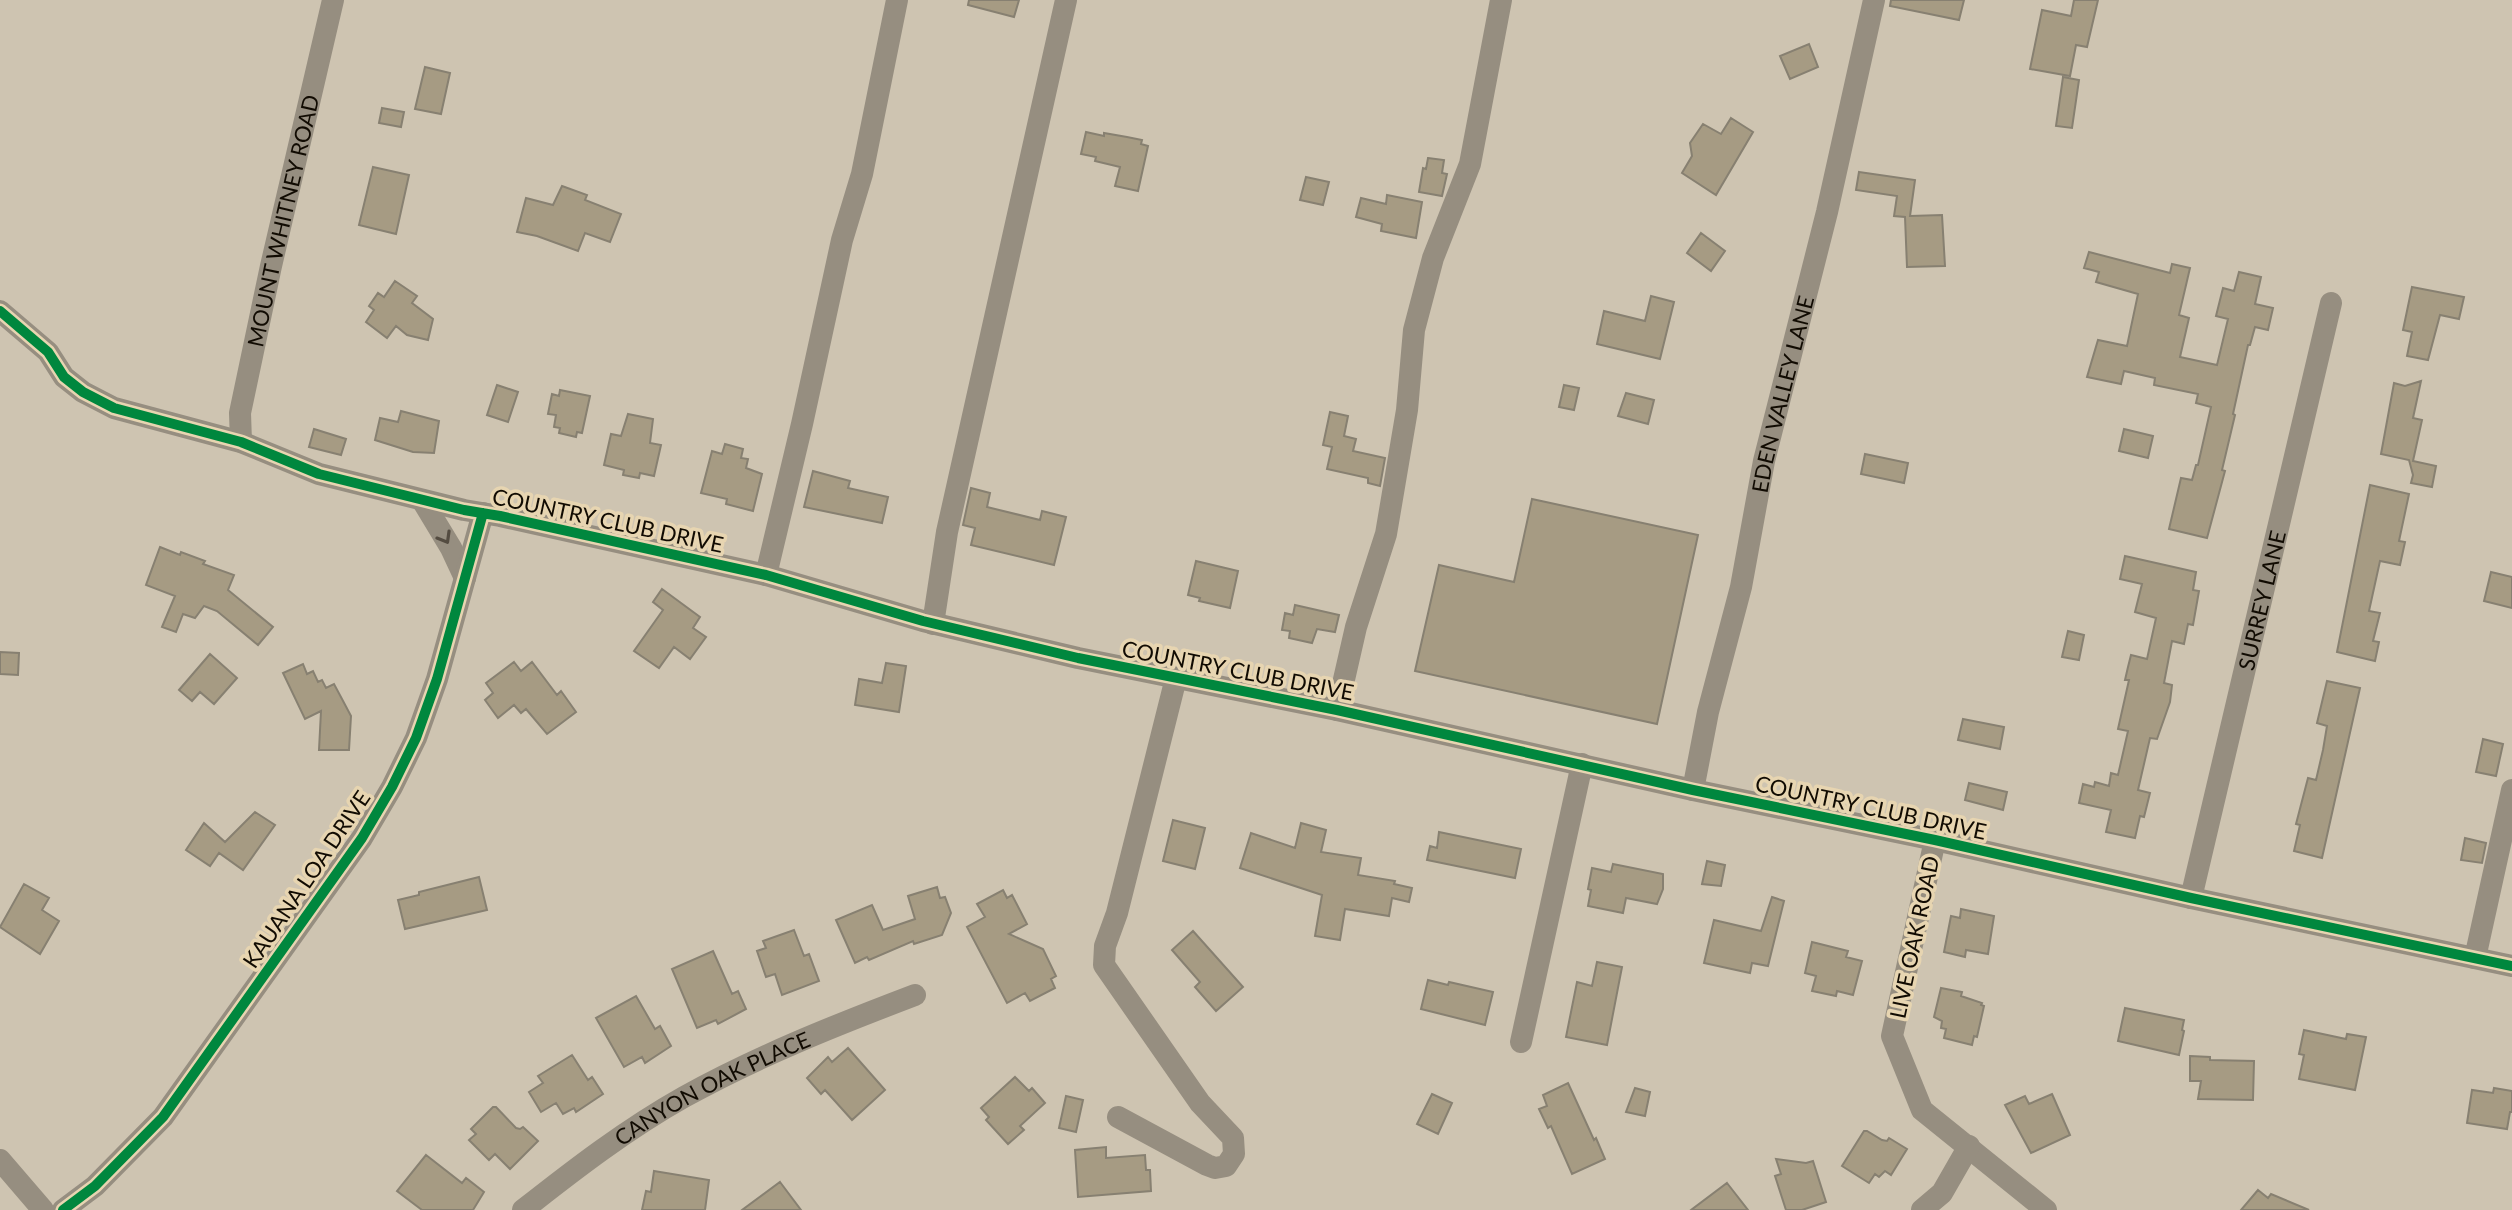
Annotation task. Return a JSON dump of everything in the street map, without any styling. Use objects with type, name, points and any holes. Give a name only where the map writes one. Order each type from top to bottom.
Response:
[{"type":"street","name":"MOUNT WHITNEY ROAD","points":[[241,442],[240,413],[333,0]]},
{"type":"street","points":[[766,575],[842,240],[862,174],[897,0]]},
{"type":"street","points":[[933,624],[947,532],[1066,0]]},
{"type":"street","points":[[1337,710],[1356,627],[1386,534],[1407,410],[1414,330],[1433,258],[1470,164],[1501,0]]},
{"type":"street","name":"EDEN VALLEY LANE","points":[[1693,790],[1708,712],[1741,587],[1764,461],[1827,212],[1874,0]]},
{"type":"street","name":"SURREY LANE","points":[[2191,898],[2331,303]]},
{"type":"street","name":"COUNTRY CLUB DRIVE","points":[[0,311],[48,352],[64,377],[83,392],[114,408],[241,442],[319,474],[422,500],[766,575],[933,624],[2512,966]]},
{"type":"street","points":[[422,500],[465,578]]},
{"type":"street","name":"KAUANA LOA DRIVE","points":[[63,1210],[95,1186],[163,1117],[362,838],[416,738],[437,679],[483,513]]},
{"type":"street","points":[[1118,1117],[1215,1168],[1226,1166],[1234,1154],[1233,1138],[1200,1103],[1104,965],[1105,946],[1117,913],[1176,678]]},
{"type":"street","points":[[1521,1042],[1582,764]]},
{"type":"street","points":[[2475,958],[2512,790]]},
{"type":"street","name":"LIVE OAK ROAD","points":[[1935,840],[1892,1036],[1922,1110],[2046,1210]]},
{"type":"street","name":"CANYON OAK PLACE","points":[[523,1210],[597,1152],[684,1097],[797,1040],[915,995]]},
{"type":"street","points":[[1922,1210],[1942,1193],[1969,1146]]},
{"type":"street","points":[[0,1160],[43,1210]]},
{"type":"building","points":[[969,0],[1019,0],[1014,17],[968,5]]},
{"type":"building","points":[[1891,0],[1964,0],[1959,20],[1890,6]]},
{"type":"building","points":[[2074,0],[2098,0],[2087,47],[2076,45],[2070,76],[2030,69],[2042,10],[2071,16]]},
{"type":"building","points":[[1809,44],[1818,67],[1790,79],[1780,56]]},
{"type":"building","points":[[425,67],[450,73],[441,114],[415,109]]},
{"type":"building","points":[[2063,77],[2079,80],[2072,128],[2056,126]]},
{"type":"building","points":[[382,108],[404,112],[401,127],[379,123]]},
{"type":"building","points":[[1731,118],[1753,132],[1716,195],[1682,173],[1692,156],[1690,143],[1703,124],[1721,134]]},
{"type":"building","points":[[1086,132],[1142,140],[1141,144],[1148,146],[1138,191],[1115,186],[1120,167],[1081,154]]},
{"type":"building","points":[[1428,158],[1444,160],[1442,173],[1447,174],[1442,196],[1419,192]]},
{"type":"building","points":[[373,167],[409,175],[396,234],[359,225]]},
{"type":"building","points":[[1859,172],[1915,180],[1910,216],[1942,215],[1945,266],[1907,267],[1905,217],[1894,216],[1897,196],[1856,190]]},
{"type":"building","points":[[1306,177],[1329,182],[1323,205],[1300,200]]},
{"type":"building","points":[[562,186],[587,195],[585,200],[621,214],[610,242],[585,233],[578,251],[517,232],[526,198],[553,205]]},
{"type":"building","points":[[1387,195],[1422,202],[1416,238],[1381,231],[1382,224],[1356,217],[1361,198],[1386,204]]},
{"type":"building","points":[[1701,233],[1725,251],[1711,271],[1687,253]]},
{"type":"building","points":[[2089,252],[2170,273],[2172,264],[2190,268],[2179,315],[2189,318],[2180,357],[2217,365],[2228,319],[2216,316],[2223,288],[2234,291],[2239,272],[2261,277],[2255,304],[2273,308],[2268,330],[2255,327],[2248,345],[2222,470],[2225,471],[2207,538],[2169,529],[2181,478],[2192,480],[2198,465],[2211,407],[2196,403],[2198,394],[2154,385],[2155,378],[2124,371],[2121,384],[2087,377],[2098,340],[2127,346],[2138,294],[2096,282],[2099,272],[2084,268]]},
{"type":"building","points":[[395,281],[417,296],[412,303],[433,319],[428,340],[407,335],[396,326],[387,338],[366,322],[374,310],[369,306],[378,293],[384,297]]},
{"type":"building","points":[[2412,287],[2464,297],[2459,319],[2440,315],[2428,360],[2407,356],[2412,332],[2403,330]]},
{"type":"building","points":[[1651,296],[1674,302],[1660,359],[1597,344],[1604,311],[1645,321]]},
{"type":"building","points":[[2421,381],[2413,418],[2422,420],[2413,461],[2436,466],[2432,487],[2411,483],[2413,475],[2409,460],[2381,454],[2394,383],[2405,386]]},
{"type":"building","points":[[497,385],[518,392],[508,422],[487,415]]},
{"type":"building","points":[[1564,385],[1579,388],[1574,410],[1559,407]]},
{"type":"building","points":[[560,390],[590,396],[582,433],[577,432],[576,437],[559,433],[560,428],[554,427],[556,415],[548,414],[552,394],[559,396]]},
{"type":"building","points":[[1626,393],[1654,400],[1648,424],[1618,416]]},
{"type":"building","points":[[401,411],[439,421],[434,453],[413,452],[375,440],[380,418],[398,422]]},
{"type":"building","points":[[1330,412],[1348,416],[1344,436],[1356,439],[1353,451],[1385,458],[1380,486],[1368,483],[1368,478],[1327,469],[1332,447],[1323,445]]},
{"type":"building","points":[[628,414],[653,419],[650,443],[661,445],[654,476],[640,473],[639,478],[623,475],[624,470],[604,465],[611,434],[621,436]]},
{"type":"building","points":[[314,429],[346,439],[341,455],[309,447]]},
{"type":"building","points":[[2124,429],[2153,436],[2148,458],[2119,451]]},
{"type":"building","points":[[725,444],[743,449],[741,458],[748,459],[746,468],[762,474],[753,511],[726,504],[727,499],[701,493],[712,451],[722,454]]},
{"type":"building","points":[[1865,454],[1908,463],[1904,483],[1861,474]]},
{"type":"building","points":[[813,471],[850,481],[848,488],[888,497],[882,523],[804,507]]},
{"type":"building","points":[[2370,485],[2409,494],[2399,541],[2405,542],[2400,565],[2380,561],[2369,611],[2380,613],[2373,641],[2379,642],[2375,661],[2337,652]]},
{"type":"building","points":[[971,488],[990,493],[987,507],[1040,520],[1042,511],[1066,517],[1054,565],[971,545],[975,528],[963,525]]},
{"type":"building","points":[[1532,499],[1698,535],[1657,724],[1415,671],[1439,565],[1514,582]]},
{"type":"building","points":[[160,547],[205,561],[203,564],[234,575],[228,590],[273,627],[258,645],[217,611],[204,606],[195,618],[183,614],[176,632],[162,627],[175,596],[146,585]]},
{"type":"building","points":[[2125,556],[2196,572],[2193,590],[2199,591],[2193,625],[2188,624],[2184,644],[2172,641],[2164,683],[2172,685],[2170,702],[2157,739],[2150,738],[2138,790],[2150,793],[2135,838],[2106,832],[2111,810],[2079,803],[2083,784],[2094,787],[2095,782],[2109,786],[2111,773],[2118,775],[2128,731],[2118,729],[2129,680],[2125,680],[2128,667],[2131,655],[2147,659],[2156,618],[2135,612],[2142,584],[2120,579]]},
{"type":"building","points":[[1196,561],[1238,571],[1230,608],[1199,601],[1200,598],[1188,595]]},
{"type":"building","points":[[2491,572],[2512,577],[2512,608],[2484,601]]},
{"type":"building","points":[[662,589],[700,617],[693,628],[706,637],[690,659],[674,647],[659,668],[634,651],[663,610],[653,602]]},
{"type":"building","points":[[1295,605],[1339,615],[1335,632],[1317,629],[1312,643],[1289,638],[1290,631],[1282,630],[1285,613],[1293,615]]},
{"type":"building","points":[[2068,631],[2084,635],[2079,660],[2062,657]]},
{"type":"building","points":[[0,652],[19,653],[18,675],[0,674]]},
{"type":"building","points":[[210,654],[237,678],[214,704],[200,692],[192,701],[179,690]]},
{"type":"building","points":[[514,662],[521,671],[532,662],[557,695],[561,691],[576,712],[547,734],[526,709],[521,713],[514,705],[498,718],[485,700],[493,693],[486,683]]},
{"type":"building","points":[[886,663],[906,666],[899,712],[855,705],[859,679],[882,683]]},
{"type":"building","points":[[303,664],[307,674],[313,671],[318,682],[322,680],[326,688],[334,684],[351,716],[349,750],[319,750],[321,711],[305,719],[283,673]]},
{"type":"building","points":[[2327,681],[2360,688],[2322,858],[2294,851],[2300,825],[2296,824],[2308,778],[2316,780],[2323,750],[2327,726],[2317,723]]},
{"type":"building","points":[[1963,719],[2004,727],[2000,749],[1958,740]]},
{"type":"building","points":[[2483,739],[2503,744],[2496,776],[2476,772]]},
{"type":"building","points":[[1969,783],[2007,792],[2003,810],[1965,800]]},
{"type":"building","points":[[255,812],[275,825],[243,870],[219,853],[210,866],[186,850],[204,823],[225,842]]},
{"type":"building","points":[[1173,820],[1205,828],[1195,869],[1163,861]]},
{"type":"building","points":[[1301,823],[1326,830],[1321,852],[1361,858],[1358,875],[1395,881],[1394,884],[1412,888],[1409,902],[1392,898],[1389,916],[1345,909],[1340,940],[1315,936],[1322,895],[1240,868],[1251,833],[1295,848]]},
{"type":"building","points":[[1439,832],[1521,849],[1515,878],[1427,860],[1430,846],[1437,848]]},
{"type":"building","points":[[2465,838],[2486,843],[2482,863],[2461,860]]},
{"type":"building","points":[[1707,861],[1725,865],[1721,886],[1702,884]]},
{"type":"building","points":[[1613,864],[1663,874],[1663,889],[1657,904],[1626,898],[1623,913],[1588,906],[1592,868],[1611,872]]},
{"type":"building","points":[[479,877],[487,910],[405,929],[398,900]]},
{"type":"building","points":[[24,884],[49,898],[42,910],[59,921],[40,954],[0,927]]},
{"type":"building","points":[[937,887],[940,898],[945,897],[951,913],[942,935],[914,944],[913,941],[855,963],[836,920],[872,905],[883,930],[915,919],[908,896]]},
{"type":"building","points":[[1003,890],[1007,898],[1012,895],[1027,924],[1009,934],[1043,949],[1056,976],[1051,979],[1055,988],[1030,1001],[1025,993],[1007,1003],[967,927],[985,917],[977,904]]},
{"type":"building","points":[[1772,897],[1784,901],[1768,966],[1752,963],[1750,973],[1704,963],[1714,920],[1761,931]]},
{"type":"building","points":[[1961,909],[1994,916],[1988,954],[1966,950],[1965,957],[1944,952],[1951,916],[1960,918]]},
{"type":"building","points":[[794,930],[804,956],[809,954],[819,981],[782,995],[775,974],[766,977],[757,951],[766,948],[763,941]]},
{"type":"building","points":[[1193,931],[1243,987],[1216,1011],[1195,987],[1200,982],[1172,950]]},
{"type":"building","points":[[1812,942],[1848,951],[1846,957],[1862,961],[1853,995],[1837,991],[1836,996],[1812,991],[1816,976],[1805,973]]},
{"type":"building","points":[[713,951],[732,994],[738,991],[746,1009],[718,1024],[716,1020],[697,1028],[672,969]]},
{"type":"building","points":[[1597,962],[1622,967],[1607,1045],[1566,1037],[1577,982],[1592,986]]},
{"type":"building","points":[[1428,980],[1493,992],[1485,1025],[1421,1009]]},
{"type":"building","points":[[1941,988],[1962,992],[1961,996],[1984,1006],[1977,1037],[1974,1036],[1972,1045],[1944,1038],[1946,1029],[1941,1028],[1942,1021],[1934,1017]]},
{"type":"building","points":[[636,996],[655,1029],[660,1026],[671,1046],[645,1063],[642,1057],[624,1067],[596,1018]]},
{"type":"building","points":[[2125,1008],[2184,1020],[2179,1055],[2118,1041]]},
{"type":"building","points":[[2304,1030],[2346,1039],[2347,1034],[2366,1037],[2355,1090],[2299,1079],[2304,1055],[2299,1054]]},
{"type":"building","points":[[848,1048],[885,1090],[852,1120],[825,1090],[821,1094],[807,1078],[828,1057],[832,1062]]},
{"type":"building","points":[[572,1055],[588,1080],[592,1077],[603,1094],[576,1112],[574,1108],[563,1114],[556,1103],[541,1112],[529,1092],[543,1083],[538,1076]]},
{"type":"building","points":[[2190,1056],[2210,1057],[2210,1060],[2254,1061],[2253,1100],[2198,1099],[2201,1081],[2190,1081]]},
{"type":"building","points":[[1015,1077],[1029,1091],[1032,1088],[1045,1103],[1020,1126],[1024,1130],[1008,1144],[986,1120],[989,1117],[981,1108]]},
{"type":"building","points":[[1568,1083],[1605,1159],[1572,1174],[1551,1126],[1548,1128],[1539,1109],[1547,1106],[1543,1095]]},
{"type":"building","points":[[1635,1088],[1650,1092],[1645,1116],[1626,1112]]},
{"type":"building","points":[[2494,1088],[2512,1091],[2512,1112],[2507,1129],[2467,1123],[2472,1090],[2493,1093]]},
{"type":"building","points":[[1432,1094],[1452,1103],[1438,1134],[1417,1124]]},
{"type":"building","points":[[2052,1094],[2070,1135],[2031,1153],[2005,1105],[2025,1096],[2029,1104]]},
{"type":"building","points":[[1066,1096],[1083,1100],[1076,1132],[1059,1128]]},
{"type":"building","points":[[493,1107],[516,1128],[523,1127],[538,1141],[510,1169],[495,1154],[489,1160],[469,1140],[476,1134],[471,1129]]},
{"type":"building","points":[[1864,1131],[1882,1140],[1889,1138],[1907,1149],[1891,1175],[1885,1171],[1879,1177],[1875,1174],[1869,1183],[1842,1166]]},
{"type":"building","points":[[1106,1147],[1106,1158],[1145,1155],[1146,1170],[1150,1170],[1151,1191],[1078,1197],[1075,1150]]},
{"type":"building","points":[[426,1155],[462,1183],[466,1178],[484,1192],[473,1210],[422,1210],[397,1191]]},
{"type":"building","points":[[1776,1159],[1813,1161],[1826,1202],[1802,1210],[1786,1210],[1775,1176],[1781,1174]]},
{"type":"building","points":[[654,1171],[709,1180],[705,1210],[642,1210],[646,1191],[651,1192]]},
{"type":"building","points":[[780,1182],[801,1210],[742,1210]]},
{"type":"building","points":[[1727,1183],[1748,1210],[1691,1210]]},
{"type":"building","points":[[2258,1190],[2268,1198],[2271,1194],[2309,1210],[2241,1210]]},
{"type":"cycle path","points":[[0,311],[48,352],[64,377],[83,392],[114,408],[241,442],[319,474],[464,510],[766,575],[923,621],[1078,658],[1337,710],[2512,966]]},
{"type":"cycle path","points":[[63,1210],[95,1186],[163,1117],[362,838],[416,738],[437,679],[483,513]]}]
